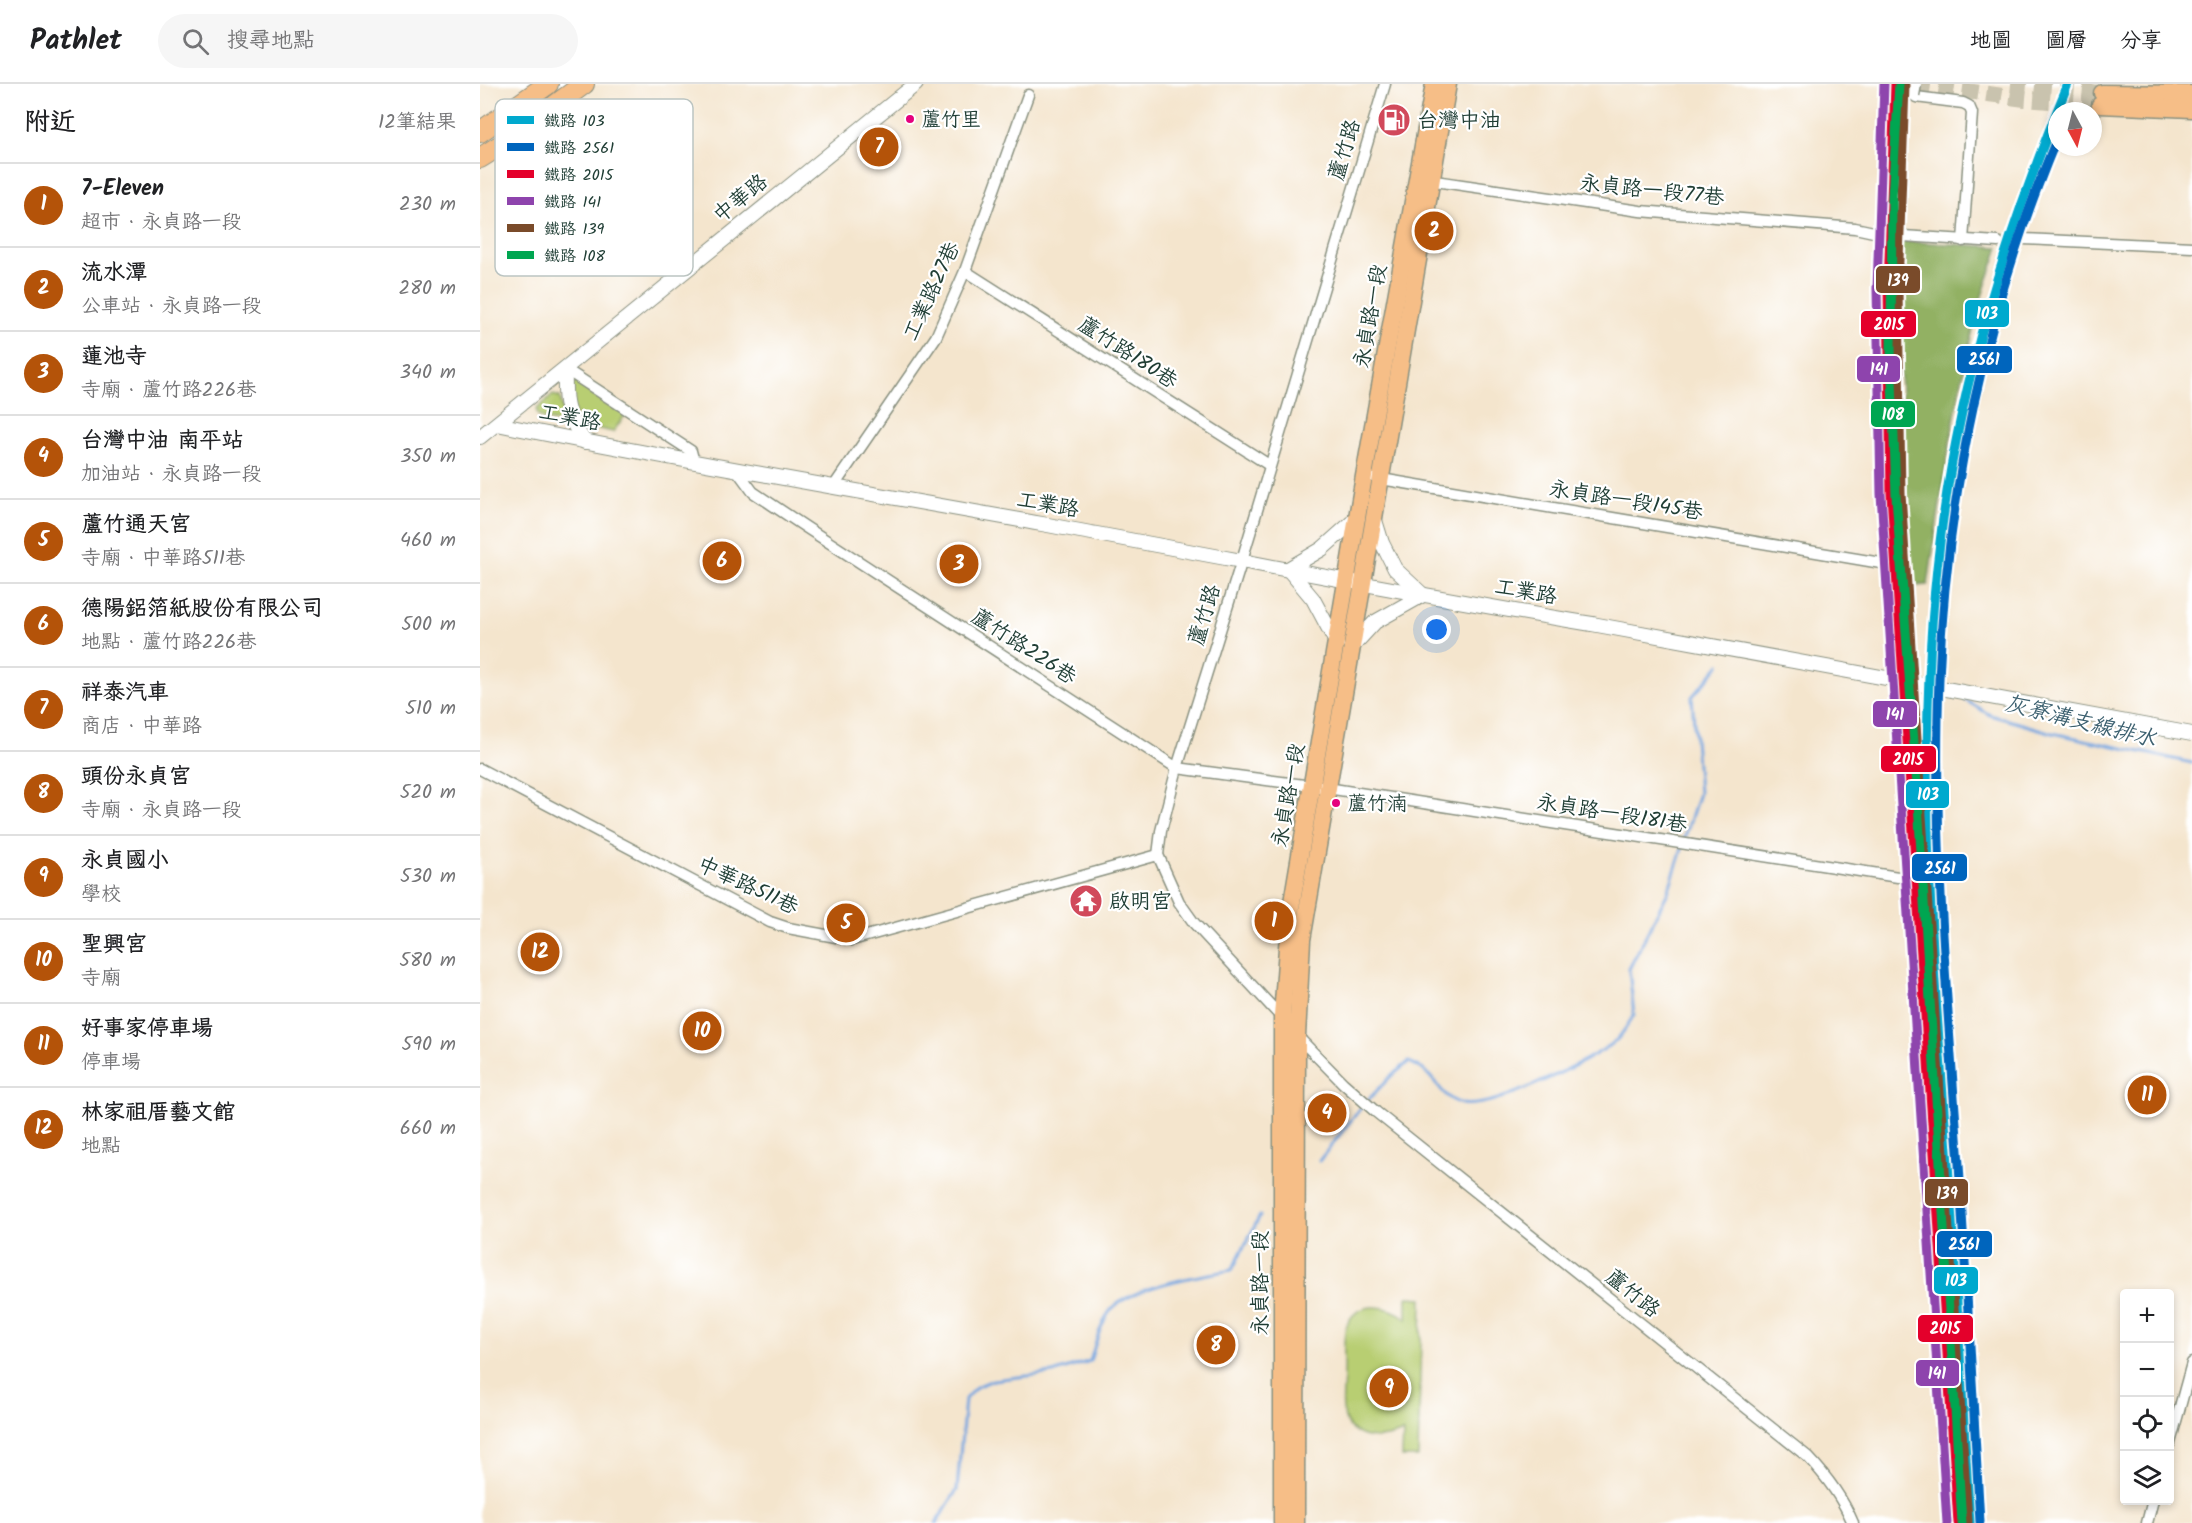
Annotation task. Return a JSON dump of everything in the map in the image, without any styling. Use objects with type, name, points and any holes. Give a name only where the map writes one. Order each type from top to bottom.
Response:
[{"type":"highway","points":[[529,99],[548,84]]},
{"type":"highway","points":[[564,99],[584,84]]},
{"type":"highway","points":[[480,132],[495,122]]},
{"type":"highway","points":[[480,158],[495,149]]},
{"type":"main road","name":"永貞路一段","points":[[1425,180],[1434,84]]},
{"type":"main road","name":"永貞路一段","points":[[1282,1523],[1289,1482],[1297,1036],[1302,940],[1320,787],[1372,478],[1425,180],[1448,84]]},
{"type":"main road","points":[[2192,94],[2101,99],[2192,109]]},
{"type":"main road","name":"永貞路一段","points":[[1296,1523],[1289,1482],[1282,1017],[1289,920],[1320,787]]},
{"type":"street","name":"中華路","points":[[693,265],[916,84]]},
{"type":"street","name":"蘆竹路","points":[[1158,855],[1161,831],[1177,768],[1385,84]]},
{"type":"street","points":[[1915,90],[1970,106],[1972,113],[1963,241]]},
{"type":"street","name":"工業路27巷","points":[[834,486],[936,337],[965,271],[1028,95]]},
{"type":"street","name":"永貞路一段77巷","points":[[1425,180],[1640,211],[1855,228],[1883,234]]},
{"type":"street","points":[[1903,236],[1998,242]]},
{"type":"street","points":[[2023,239],[2192,248]]},
{"type":"street","name":"蘆竹路180巷","points":[[965,271],[1269,465]]},
{"type":"street","name":"中華路","points":[[480,437],[680,276]]},
{"type":"street","points":[[565,369],[565,406],[572,423],[585,442]]},
{"type":"street","points":[[565,369],[692,451],[694,462]]},
{"type":"street","name":"工業路","points":[[497,424],[694,462],[2192,734]]},
{"type":"street","name":"蘆竹路226巷","points":[[736,469],[753,492],[1177,768],[1320,787]]},
{"type":"street","name":"永貞路一段145巷","points":[[1372,478],[1881,563]]},
{"type":"street","points":[[1366,517],[1383,543],[1395,569],[1423,595],[1375,622],[1344,646],[1313,599],[1288,569],[1322,549],[1366,517]]},
{"type":"street","name":"中華路511巷","points":[[480,768],[770,922],[788,928],[852,940],[1158,855]]},
{"type":"street","name":"永貞路一段181巷","points":[[1320,787],[1898,877]]},
{"type":"street","points":[[1158,855],[1179,902],[1194,923],[1297,1036]]},
{"type":"street","name":"蘆竹路","points":[[1297,1036],[1371,1108],[1808,1457],[1829,1479],[1841,1498],[1852,1523]]},
{"type":"street","points":[[2174,1426],[2192,1363]]},
{"type":"street","points":[[2147,1523],[2152,1505]]},
{"type":"green space","points":[[1898,241],[1999,247],[1977,313],[1962,380],[1943,482],[1928,585],[1912,586],[1902,456]]},
{"type":"green space","points":[[571,378],[626,414],[613,432],[587,426],[572,411]]},
{"type":"green space","points":[[553,395],[560,397],[565,424],[543,419],[537,414],[537,409]]},
{"type":"green space","points":[[1407,1297],[1422,1298],[1418,1457],[1402,1457],[1403,1432],[1374,1438],[1353,1431],[1345,1419],[1343,1407],[1344,1339],[1350,1319],[1357,1312],[1373,1307],[1391,1310],[1407,1319]]},
{"type":"waterway","name":"灰寮溝支線排水","points":[[1684,840],[1699,793],[1692,697],[1720,664]]},
{"type":"waterway","name":"灰寮溝支線排水","points":[[1965,700],[1990,715],[2053,733],[2192,763]]},
{"type":"waterway","name":"灰寮溝支線排水","points":[[1367,1101],[1391,1076],[1409,1062],[1422,1069],[1445,1094],[1456,1102],[1477,1104],[1495,1100],[1539,1083],[1599,1052],[1615,1041],[1634,1015],[1629,969],[1668,892],[1683,846]]},
{"type":"waterway","name":"灰寮溝支線排水","points":[[1319,1161],[1363,1105]]},
{"type":"waterway","points":[[936,1523],[957,1490],[965,1399],[976,1387],[993,1380],[1053,1373],[1090,1361],[1102,1325],[1117,1305],[1130,1296],[1165,1284],[1232,1270],[1260,1216]]},
{"type":"tunnel","points":[[1915,84],[2062,102]]},
{"type":"tunnel","points":[[2011,84],[2102,93]]},
{"type":"tunnel","points":[[1883,234],[1903,236]]},
{"type":"tunnel","points":[[1998,242],[2023,239]]},
{"type":"railway","points":[[2066,102],[2074,84]]},
{"type":"railway","points":[[1981,1523],[1943,944],[1936,705],[1952,519],[1982,360],[2013,247],[2048,149]]},
{"type":"rail line","name":"141","points":[[1884,84],[1877,289],[1881,494],[1947,1523]]},
{"type":"rail line","name":"2015","points":[[1895,84],[1888,289],[1891,494],[1958,1523]]},
{"type":"rail line","name":"108","points":[[1899,84],[1892,197],[1891,351],[1896,496],[1916,771],[1962,1523]]},
{"type":"rail line","name":"103","points":[[1970,1523],[1932,931],[1927,775],[1932,620],[1948,483],[1973,366],[1988,308],[2025,195],[2068,84]]},
{"type":"rail line","name":"139","points":[[1905,85],[1898,289],[1901,493],[1968,1522]]},
{"type":"rail line","name":"2561","points":[[1980,1522],[1962,1209],[1942,922],[1938,800],[1939,679],[1950,540],[1974,403],[1990,335],[2010,268],[2050,156]]},
{"type":"place","name":"蘆竹里","points":[[910,119]]},
{"type":"place","name":"台灣中油","points":[[1394,120]]},
{"type":"place","name":"祥泰汽車","points":[[879,147]]},
{"type":"place","name":"流水潭","points":[[1434,231]]},
{"type":"place","name":"德陽鋁箔紙股份有限公司","points":[[722,561]]},
{"type":"place","name":"蓮池寺","points":[[959,564]]},
{"type":"place","name":"蘆竹湳","points":[[1336,803]]},
{"type":"place","name":"啟明宮","points":[[1086,901]]},
{"type":"place","name":"7-Eleven","points":[[1274,921]]},
{"type":"place","name":"蘆竹通天宮","points":[[846,923]]},
{"type":"place","name":"林家祖厝藝文館","points":[[540,952]]},
{"type":"place","name":"聖興宮","points":[[702,1031]]},
{"type":"place","name":"好事家停車場","points":[[2147,1095]]},
{"type":"place","name":"台灣中油 南平站","points":[[1327,1113]]},
{"type":"place","name":"頭份永貞宮","points":[[1216,1345]]},
{"type":"place","name":"永貞國小","points":[[1389,1388]]}]
